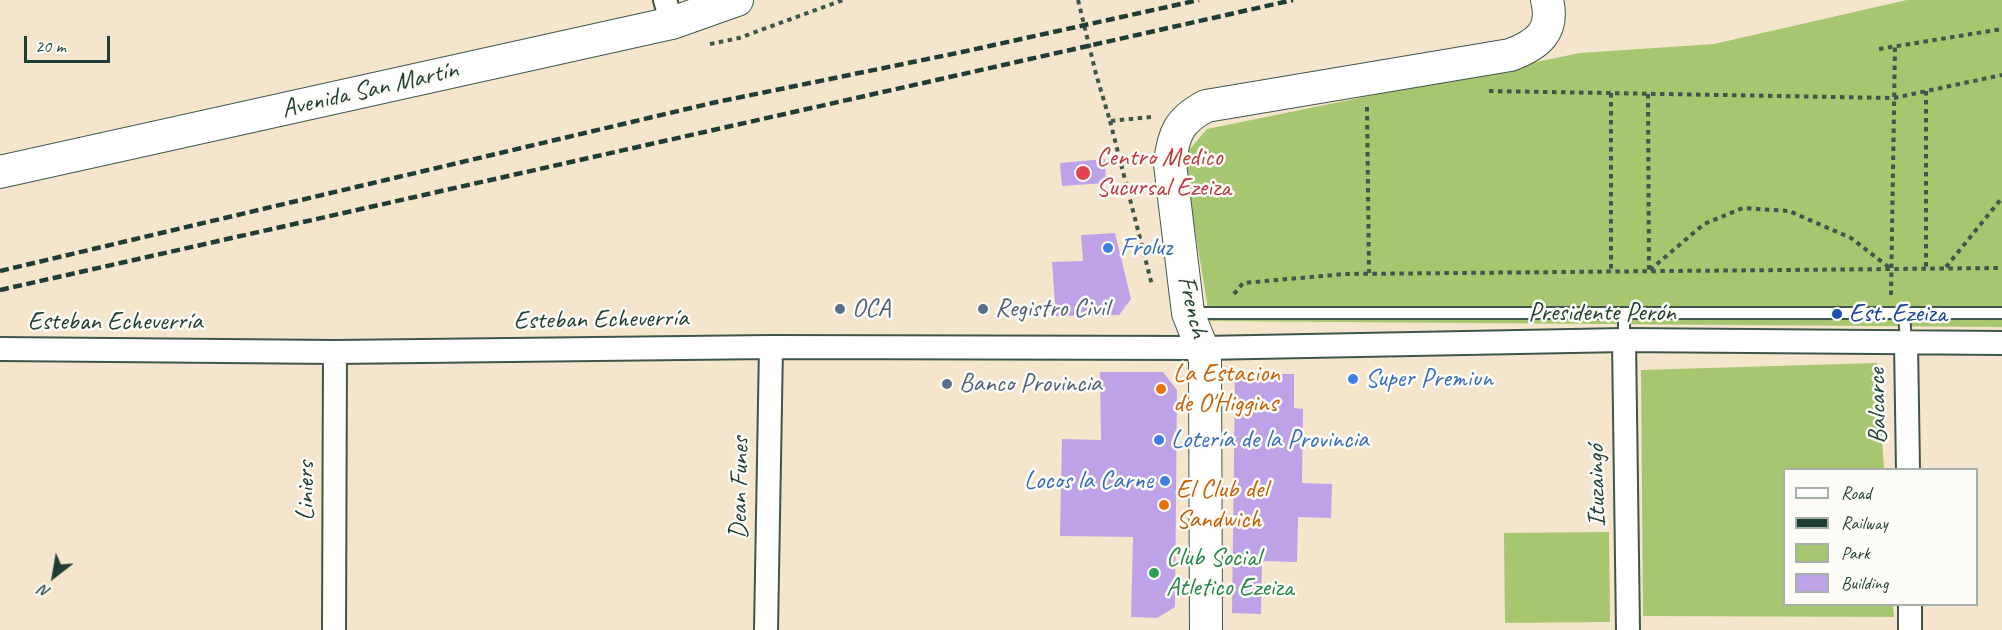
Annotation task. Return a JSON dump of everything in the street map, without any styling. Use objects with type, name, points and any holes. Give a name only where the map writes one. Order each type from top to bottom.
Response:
[{"type":"street","name":"Avenida San Martín","points":[[0,172],[669,12],[738,0]]},
{"type":"street","points":[[1184,122],[1206,106],[1510,56],[1530,47],[1540,38],[1548,24],[1547,0]]},
{"type":"street","name":"French","points":[[1184,122],[1172,145],[1170,164],[1188,313],[1202,348],[1204,361],[1206,630]]},
{"type":"street","name":"Presidente Perón","points":[[1202,348],[1624,340],[2002,343]]},
{"type":"street","name":"Ituzaingó","points":[[1624,340],[1628,630]]},
{"type":"street","name":"Balcarce","points":[[1906,342],[1908,468]]},
{"type":"street","name":"Esteban Echeverría","points":[[0,349],[335,352],[771,347],[1202,348]]},
{"type":"street","name":"Dean Funes","points":[[766,630],[771,347]]},
{"type":"street","name":"Liniers","points":[[334,630],[335,352]]},
{"type":"street","points":[[1910,606],[1910,630]]},
{"type":"lane","points":[[1188,313],[2002,313]]},
{"type":"lane","points":[[1624,313],[1624,340]]},
{"type":"lane","points":[[1904,314],[1906,342]]},
{"type":"path","points":[[1078,0],[1153,290]]},
{"type":"path","points":[[1880,50],[2002,29]]},
{"type":"path","points":[[1891,314],[1895,47]]},
{"type":"path","points":[[1484,91],[1894,98],[2002,75]]},
{"type":"path","points":[[1926,91],[1926,268]]},
{"type":"path","points":[[1611,93],[1611,272]]},
{"type":"path","points":[[1648,94],[1649,271]]},
{"type":"path","points":[[1367,102],[1369,273]]},
{"type":"path","points":[[1110,120],[1184,122]]},
{"type":"path","points":[[1945,268],[2002,198]]},
{"type":"path","points":[[1649,271],[1704,225],[1743,208],[1789,211],[1851,238],[1892,269]]},
{"type":"path","points":[[1227,313],[1232,297],[1243,283],[1345,273],[2002,268]]},
{"type":"green space","points":[[1907,0],[2002,0],[2002,327],[1210,321],[1183,157],[1207,129],[1580,53],[1714,44]]},
{"type":"green space","points":[[1877,363],[1884,468],[1783,468],[1783,606],[1893,606],[1894,617],[1643,616],[1641,370]]},
{"type":"green space","points":[[1609,532],[1610,622],[1505,623],[1504,533]]},
{"type":"building","name":"Centro Medico Sucursal Ezeiza","points":[[1105,159],[1106,183],[1062,186],[1060,163]]},
{"type":"building","points":[[1115,233],[1131,299],[1119,315],[1056,316],[1052,262],[1083,261],[1081,235]]},
{"type":"building","points":[[1100,372],[1163,372],[1177,390],[1175,607],[1157,618],[1131,617],[1133,537],[1060,536],[1062,439],[1101,440]]},
{"type":"building","points":[[1235,374],[1294,374],[1294,408],[1303,409],[1302,483],[1332,484],[1331,518],[1298,517],[1297,562],[1262,561],[1261,614],[1232,613]]},
{"type":"railway","points":[[0,271],[712,103],[962,52],[1199,0]]},
{"type":"railway","points":[[0,290],[1293,0]]},
{"type":"place","name":"Centro Medico Sucursal Ezeiza","points":[[1083,173]]},
{"type":"place","name":"Froluz","points":[[1108,248]]},
{"type":"place","name":"OCA","points":[[840,309]]},
{"type":"place","name":"Registro Civil","points":[[983,309]]},
{"type":"place","name":"Est. Ezeiza","points":[[1837,314]]},
{"type":"place","name":"Super Premiun","points":[[1353,379]]},
{"type":"place","name":"Banco Provincia","points":[[947,384]]},
{"type":"place","name":"La Estacion de O'Higgins","points":[[1161,389]]},
{"type":"place","name":"Lotería de la Provincia","points":[[1159,440]]},
{"type":"place","name":"Locos la Carne","points":[[1165,481]]},
{"type":"place","name":"El Club del Sandwich","points":[[1164,505]]},
{"type":"place","name":"Club Social Atletico Ezeiza","points":[[1154,573]]}]
